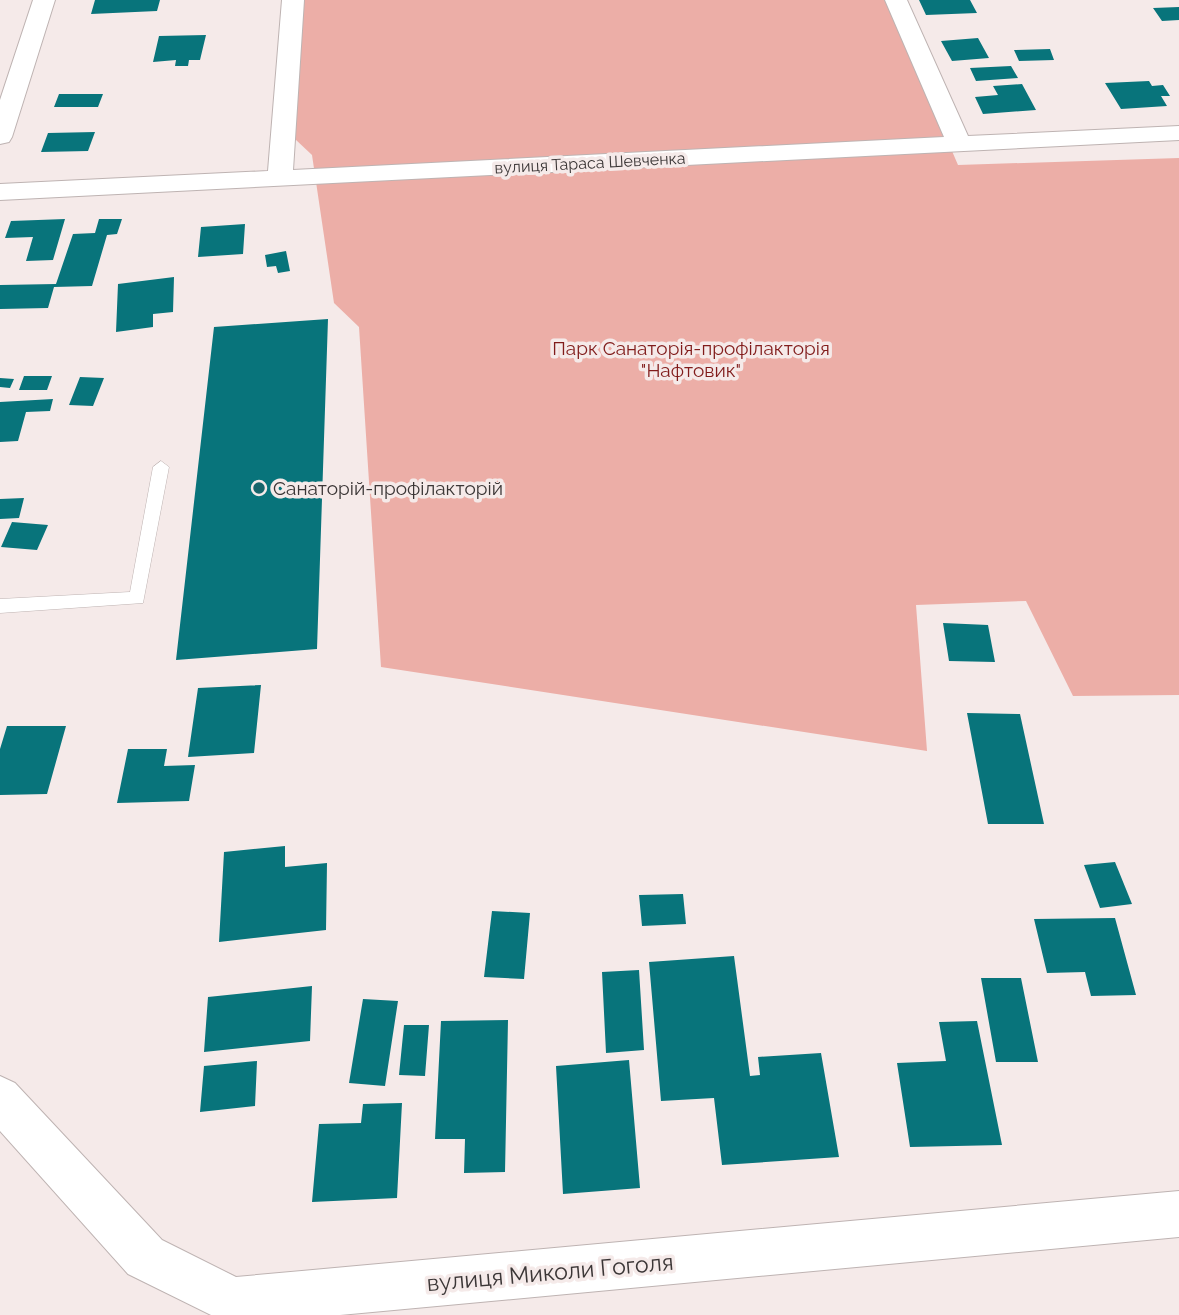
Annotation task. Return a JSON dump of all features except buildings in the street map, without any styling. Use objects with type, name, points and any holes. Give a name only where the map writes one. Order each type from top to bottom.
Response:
[{"type":"street","points":[[0,137],[44,0]]},
{"type":"street","points":[[280,178],[293,0]]},
{"type":"street","points":[[896,0],[959,144]]},
{"type":"street","name":"вулиця Тараса Шевченка","points":[[0,192],[1179,133]]},
{"type":"street","name":"вулиця Миколи Гоголя","points":[[0,1098],[145,1257],[223,1308],[1179,1214]]},
{"type":"lane","points":[[0,606],[136,598],[161,467]]},
{"type":"green space","name":"Парк Санаторія-профілакторія \"Нафтовик\"","points":[[299,0],[887,0],[958,165],[1179,158],[1179,695],[1073,696],[1026,601],[916,605],[927,751],[381,667],[359,327],[334,303],[312,155],[295,139]]},
{"type":"place","name":"Санаторій-профілакторій","points":[[259,488]]}]
